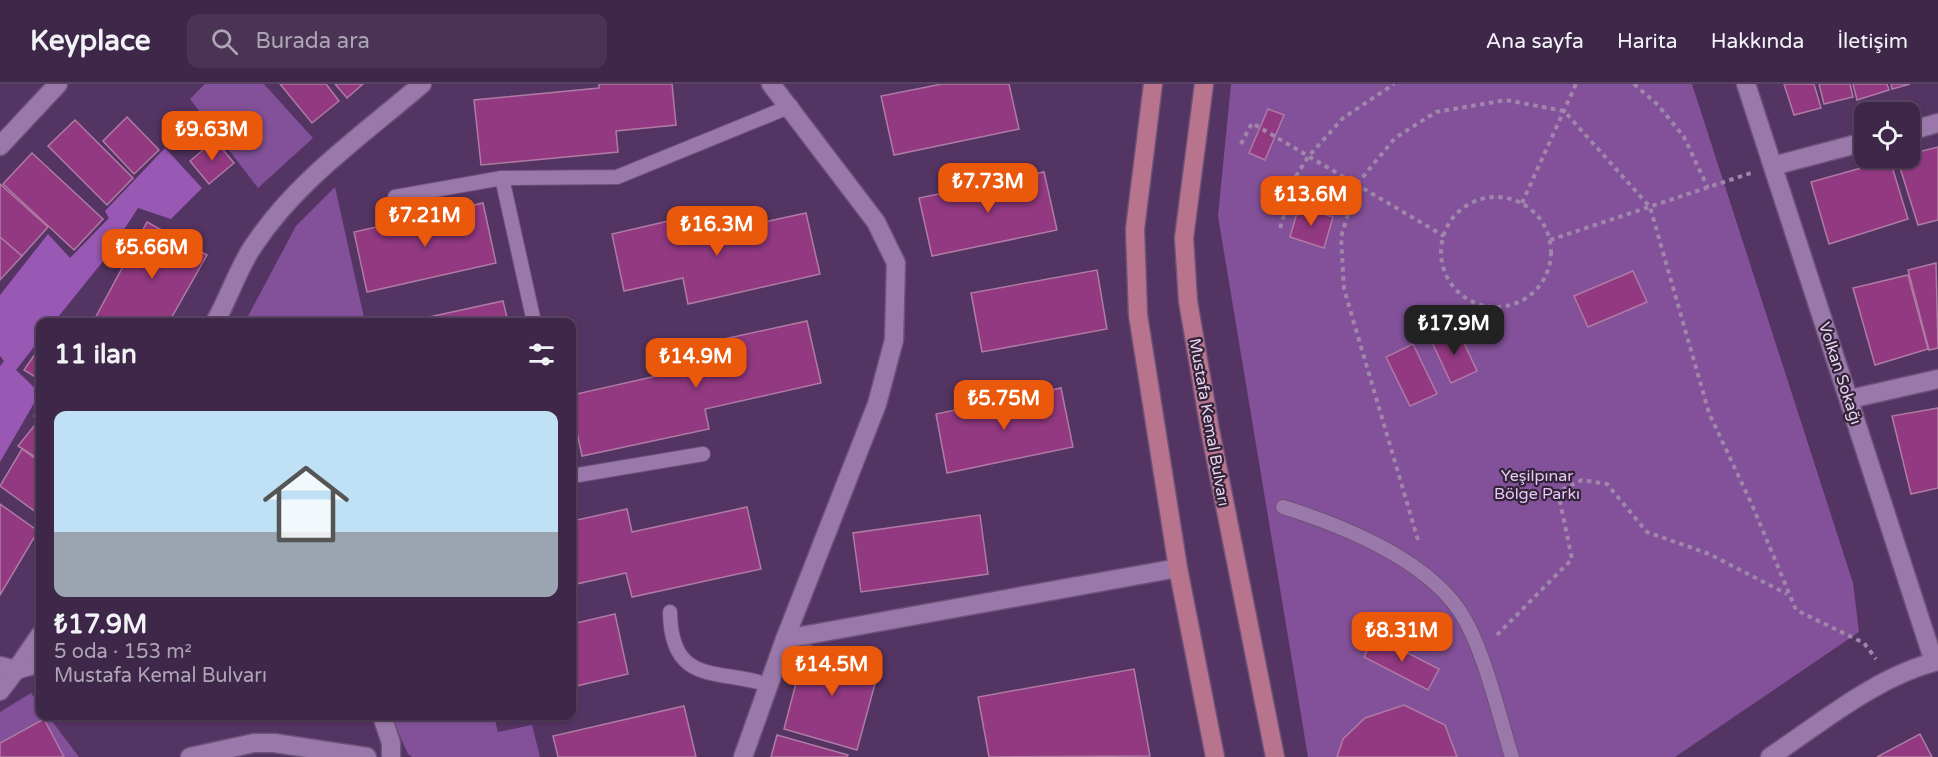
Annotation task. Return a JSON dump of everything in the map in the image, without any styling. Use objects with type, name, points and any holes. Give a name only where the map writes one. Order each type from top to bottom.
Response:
[{"type":"main road","points":[[1153,84],[1135,229],[1138,315],[1178,568],[1215,757]]},
{"type":"main road","name":"Mustafa Kemal Bulvarı","points":[[1204,84],[1184,238],[1187,291],[1210,430],[1275,757]]},
{"type":"street","points":[[0,146],[58,84]]},
{"type":"street","points":[[217,318],[253,246],[280,210],[311,178],[422,84]]},
{"type":"street","points":[[743,757],[785,639],[877,404],[894,340],[896,263],[876,222],[791,106],[771,84]]},
{"type":"street","name":"Volkan Sokağı","points":[[1746,84],[1937,665]]},
{"type":"street","points":[[1920,128],[1938,123]]},
{"type":"street","points":[[1773,166],[1854,145]]},
{"type":"street","points":[[1850,399],[1938,379]]},
{"type":"street","points":[[785,639],[1178,568]]},
{"type":"street","points":[[0,691],[8,668],[36,639]]},
{"type":"street","points":[[8,668],[36,664]]},
{"type":"street","points":[[1770,757],[1853,702],[1892,680],[1937,665]]},
{"type":"street","points":[[383,720],[391,743],[391,757]]},
{"type":"street","points":[[190,757],[254,743],[274,743],[367,757]]},
{"type":"lane","points":[[395,197],[502,178],[617,177],[791,106]]},
{"type":"lane","points":[[502,178],[533,318]]},
{"type":"lane","points":[[576,475],[703,454]]},
{"type":"lane","points":[[1283,507],[1317,518],[1379,547],[1429,578],[1458,609],[1473,636],[1512,757]]},
{"type":"lane","points":[[670,612],[674,641],[688,666],[705,673],[748,678],[769,684]]},
{"type":"path","points":[[1280,228],[1296,176],[1308,157],[1343,118],[1373,101],[1394,84]]},
{"type":"path","points":[[1522,203],[1576,84]]},
{"type":"path","points":[[1634,84],[1658,105],[1684,137],[1708,188]]},
{"type":"path","points":[[1429,578],[1344,289],[1341,237],[1357,184],[1395,138],[1436,112],[1506,100],[1564,111],[1650,207],[1709,413],[1753,507],[1787,595],[1796,610],[1863,643],[1892,680]]},
{"type":"path","points":[[1241,144],[1252,123],[1444,236]]},
{"type":"path","points":[[1550,240],[1773,166]]},
{"type":"path","points":[[1487,197],[1505,197],[1522,203],[1536,213],[1546,228],[1550,240],[1551,263],[1544,280],[1533,293],[1518,303],[1500,307],[1480,305],[1464,297],[1450,283],[1443,265],[1441,246],[1456,213],[1471,202],[1487,197]]},
{"type":"path","points":[[1479,654],[1572,559],[1558,492],[1582,480],[1607,484],[1647,532],[1709,554],[1787,595]]},
{"type":"green space","points":[[205,84],[264,84],[313,138],[258,188],[190,99]]},
{"type":"green space","name":"Yeşilpınar Bölge Parkı","points":[[1231,84],[1692,84],[1853,583],[1859,632],[1675,757],[1308,757],[1218,216]]},
{"type":"green space","points":[[335,187],[364,318],[247,318],[296,226]]},
{"type":"green space","points":[[31,693],[36,700],[36,720],[51,720],[79,757],[0,757],[0,712]]},
{"type":"green space","points":[[393,720],[495,720],[498,732],[532,725],[540,757],[412,757],[408,754]]},
{"type":"shaded area","points":[[165,148],[202,188],[171,219],[138,208],[104,260],[57,318],[36,318],[36,344],[16,370],[36,389],[36,400],[0,462],[0,366],[4,361],[0,356],[0,295],[48,234],[70,258],[109,218],[105,211]]},
{"type":"building","points":[[280,84],[326,84],[339,101],[312,123]]},
{"type":"building","points":[[335,84],[363,84],[347,98]]},
{"type":"building","points":[[599,84],[672,84],[676,125],[616,131],[618,152],[481,165],[474,100],[599,88]]},
{"type":"building","points":[[942,84],[1009,84],[1019,129],[894,155],[881,96]]},
{"type":"building","points":[[1784,84],[1814,84],[1821,108],[1794,115]]},
{"type":"building","points":[[1819,84],[1850,84],[1853,97],[1824,104]]},
{"type":"building","points":[[1853,84],[1887,84],[1889,90],[1857,100]]},
{"type":"building","points":[[1891,84],[1910,84],[1892,89]]},
{"type":"building","points":[[1268,109],[1284,115],[1265,160],[1249,153]]},
{"type":"building","points":[[127,117],[159,150],[134,174],[103,141]]},
{"type":"building","points":[[75,120],[133,178],[107,205],[48,146]]},
{"type":"building","points":[[215,140],[234,163],[209,184],[190,161]]},
{"type":"building","points":[[1938,147],[1938,220],[1918,225],[1900,168],[1920,168],[1920,152]]},
{"type":"building","points":[[32,153],[103,219],[74,250],[3,184]]},
{"type":"building","points":[[1861,168],[1892,168],[1908,219],[1829,244],[1811,182]]},
{"type":"building","points":[[1044,172],[1057,230],[932,256],[919,198]]},
{"type":"building","points":[[0,184],[48,227],[22,256],[0,237]]},
{"type":"building","points":[[483,203],[496,263],[367,292],[354,232]]},
{"type":"building","points":[[1299,206],[1333,217],[1324,248],[1290,237]]},
{"type":"building","points":[[806,213],[820,274],[688,304],[683,278],[624,291],[612,234],[686,217],[691,238]]},
{"type":"building","points":[[147,222],[207,255],[171,318],[95,318]]},
{"type":"building","points":[[0,237],[22,256],[0,280]]},
{"type":"building","points":[[1936,263],[1938,348],[1929,350],[1908,270]]},
{"type":"building","points":[[1097,270],[1107,329],[982,352],[971,293]]},
{"type":"building","points":[[1633,271],[1647,302],[1588,327],[1574,296]]},
{"type":"building","points":[[1908,275],[1928,349],[1875,365],[1853,288]]},
{"type":"building","points":[[503,301],[507,318],[424,318]]},
{"type":"building","points":[[807,321],[821,383],[705,409],[709,429],[582,456],[576,428],[576,394],[683,370],[678,349]]},
{"type":"building","points":[[1457,328],[1477,371],[1451,383],[1431,340]]},
{"type":"building","points":[[1413,344],[1437,394],[1410,406],[1386,357]]},
{"type":"building","points":[[36,353],[36,378],[24,370]]},
{"type":"building","points":[[1061,388],[1073,447],[947,473],[936,414]]},
{"type":"building","points":[[1938,408],[1938,488],[1911,494],[1892,416]]},
{"type":"building","points":[[36,424],[36,457],[18,446]]},
{"type":"building","points":[[22,449],[36,459],[36,512],[0,486]]},
{"type":"building","points":[[0,504],[36,530],[36,534],[0,595]]},
{"type":"building","points":[[747,507],[761,569],[632,597],[626,573],[576,584],[576,520],[627,509],[632,532]]},
{"type":"building","points":[[980,515],[988,574],[861,592],[853,533]]},
{"type":"building","points":[[615,614],[628,674],[576,686],[576,623]]},
{"type":"building","points":[[1375,636],[1439,669],[1428,690],[1364,657]]},
{"type":"building","points":[[806,645],[880,665],[857,750],[784,729]]},
{"type":"building","points":[[1134,669],[1150,756],[989,757],[978,697]]},
{"type":"building","points":[[1404,705],[1445,725],[1457,757],[1337,757],[1343,739],[1365,718]]},
{"type":"building","points":[[684,706],[696,757],[558,757],[553,736]]},
{"type":"building","points":[[45,720],[64,757],[0,757],[0,743]]},
{"type":"building","points":[[1920,734],[1932,757],[1877,757]]},
{"type":"building","points":[[777,735],[848,755],[847,757],[771,757]]}]
